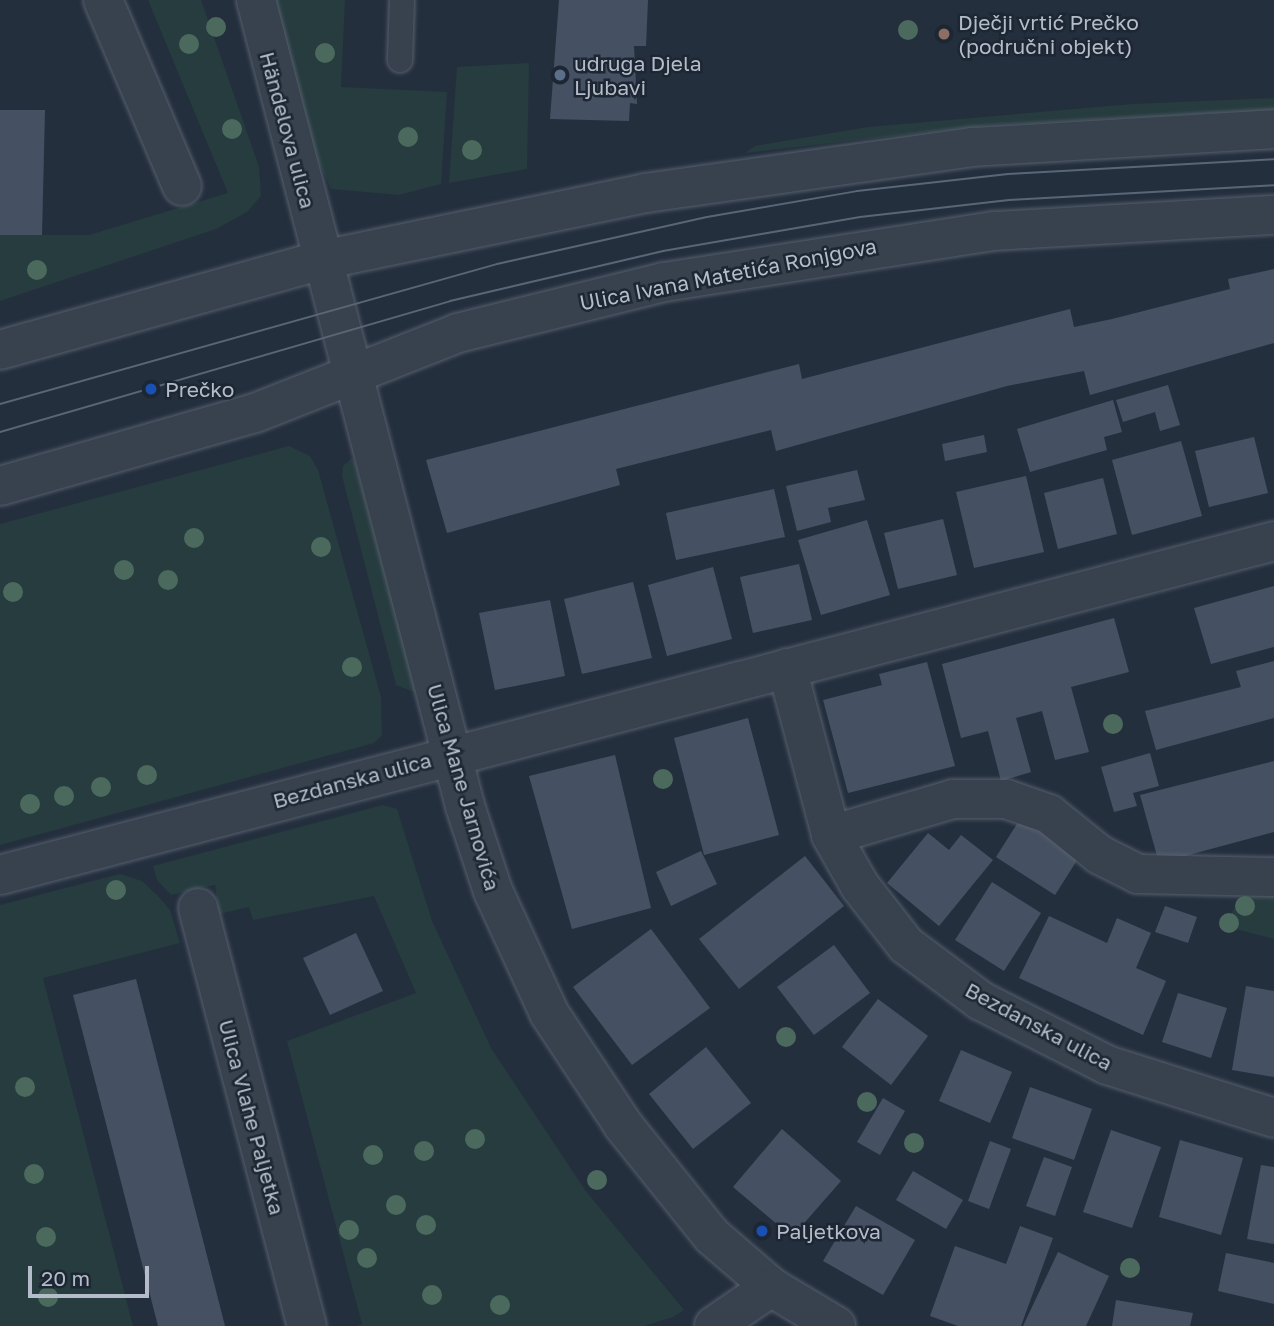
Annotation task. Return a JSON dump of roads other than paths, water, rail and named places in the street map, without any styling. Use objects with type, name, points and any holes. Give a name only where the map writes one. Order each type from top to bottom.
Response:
[{"type":"street","points":[[103,0],[182,186]]},
{"type":"street","name":"Händelova ulica","points":[[256,0],[322,260]]},
{"type":"street","points":[[0,351],[322,260],[658,191],[896,156],[1129,134],[1274,129]]},
{"type":"street","name":"Ulica Ivana Matetića Ronjgova","points":[[0,486],[229,421],[355,377],[501,320],[664,282],[788,260],[994,231],[1274,215]]},
{"type":"street","name":"Ulica Mane Jarnovića","points":[[322,260],[355,377],[452,754],[493,891],[549,1013],[623,1125],[708,1232],[771,1287],[836,1326]]},
{"type":"street","name":"Bezdanska ulica","points":[[0,875],[452,754],[1274,541]]},
{"type":"street","name":"Bezdanska ulica","points":[[787,668],[831,835],[860,886],[906,945],[981,1001],[1107,1065],[1274,1118]]},
{"type":"street","points":[[831,835],[953,799],[1006,799],[1049,814],[1100,855],[1138,874],[1274,877]]},
{"type":"street","name":"Ulica Vlahe Paljetka","points":[[198,908],[307,1326]]},
{"type":"street","points":[[713,1326],[771,1287]]},
{"type":"lane","points":[[400,60],[402,0]]},
{"type":"tram line","points":[[0,404],[497,264],[707,217],[857,191],[1008,174],[1274,159]]},
{"type":"tram line","points":[[0,432],[450,301],[663,251],[860,217],[1009,200],[1274,185]]},
{"type":"place","name":"Dječji vrtić Prečko (područni objekt)","points":[[944,34]]},
{"type":"place","name":"udruga Djela Ljubavi","points":[[560,75]]},
{"type":"place","name":"Prečko","points":[[151,389]]},
{"type":"place","name":"Paljetkova","points":[[762,1231]]}]
